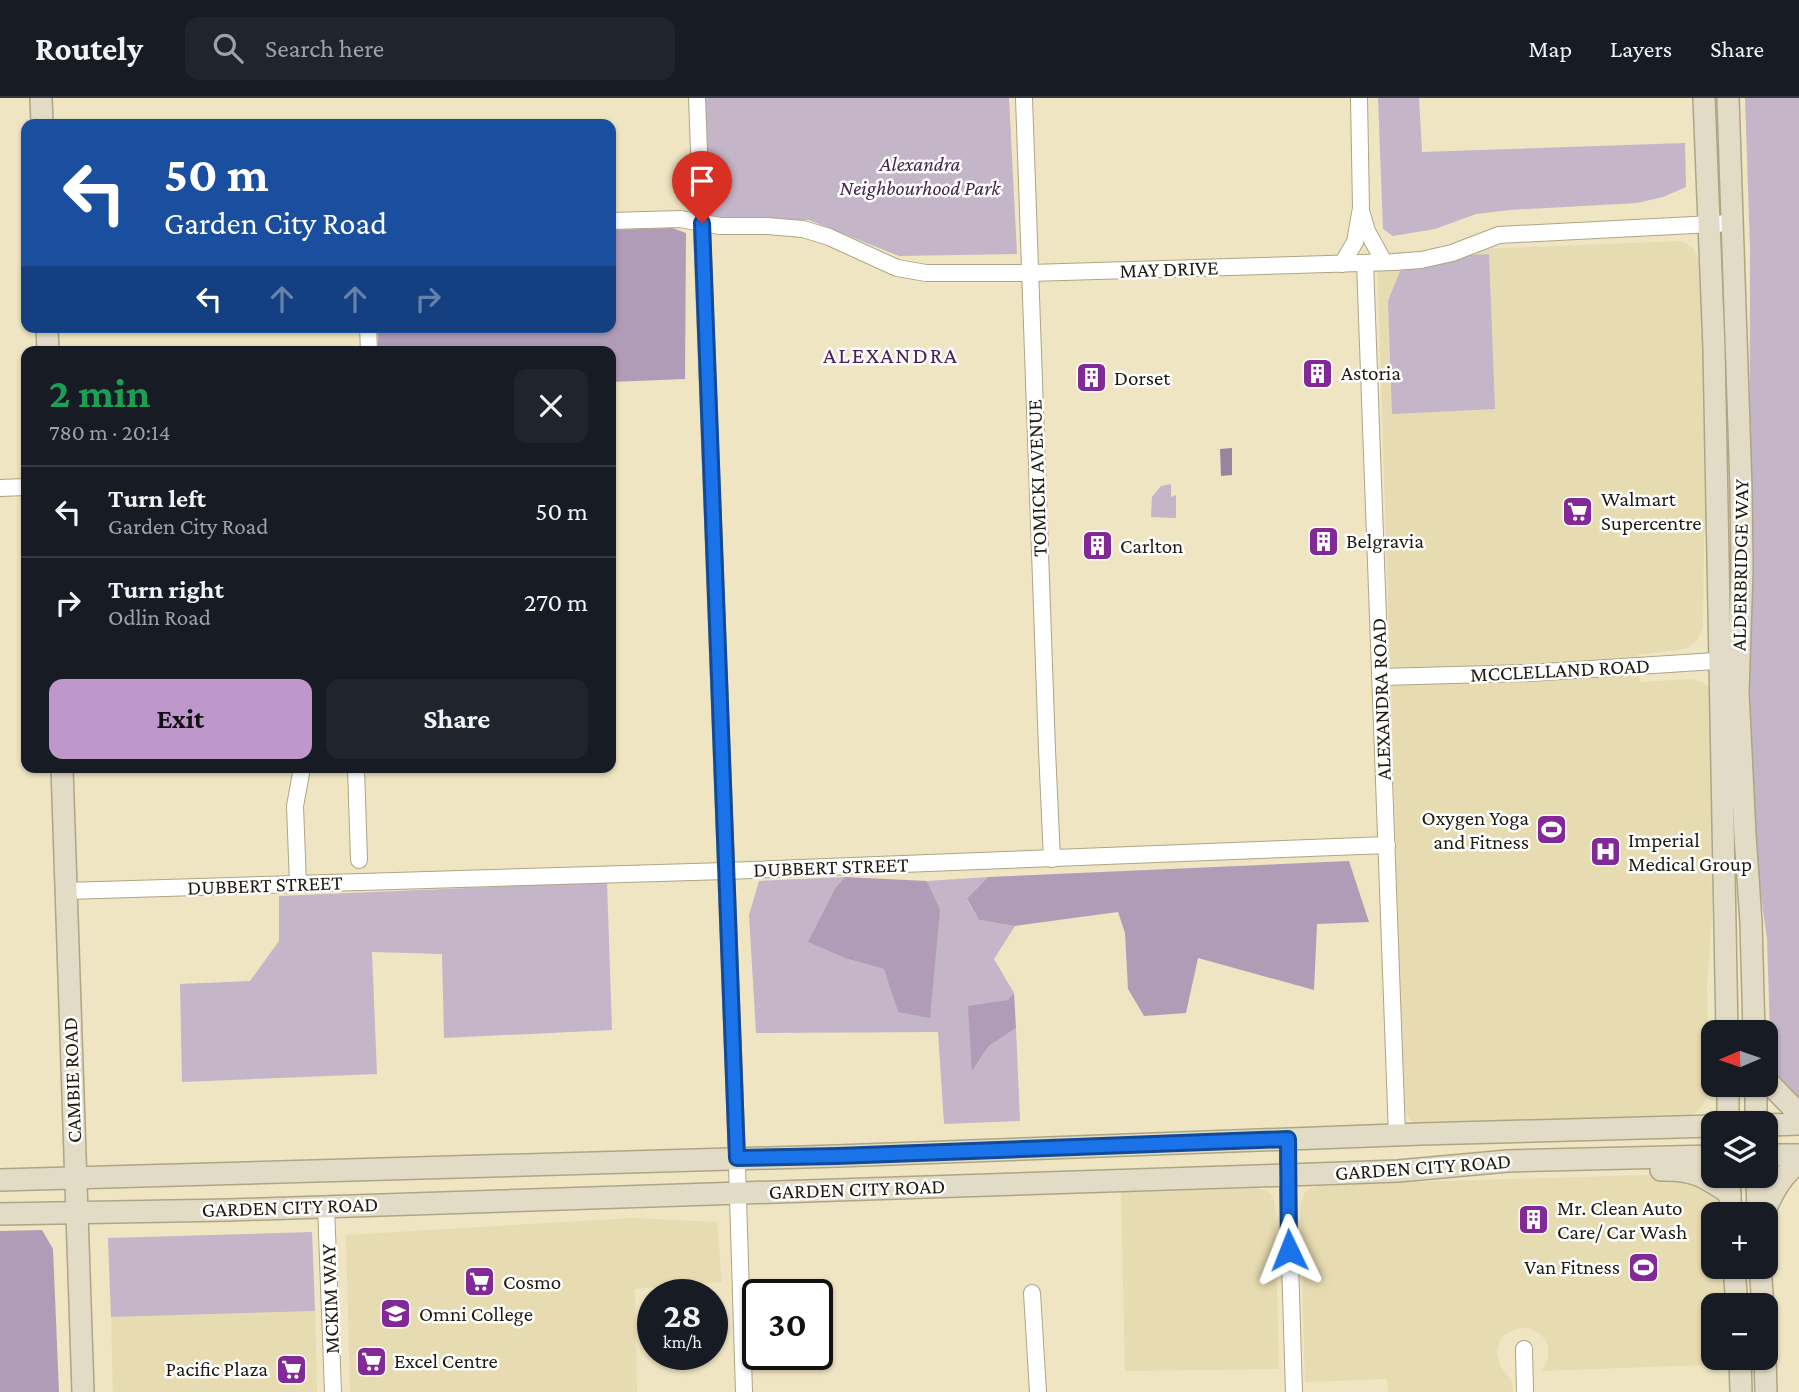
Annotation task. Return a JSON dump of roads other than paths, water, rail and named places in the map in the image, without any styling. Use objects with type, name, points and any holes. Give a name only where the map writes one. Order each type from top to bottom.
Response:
[{"type":"main road","points":[[41,98],[42,119]]},
{"type":"main road","name":"ALDERBRIDGE WAY","points":[[1704,98],[1729,660],[1727,1020]]},
{"type":"main road","name":"ALDERBRIDGE WAY","points":[[1728,98],[1742,570],[1729,660],[1738,692],[1754,1020]]},
{"type":"main road","name":"CAMBIE ROAD","points":[[62,773],[83,1392]]},
{"type":"main road","points":[[1778,1092],[1799,1114]]},
{"type":"main road","points":[[1778,1125],[1799,1124]]},
{"type":"main road","name":"GARDEN CITY ROAD","points":[[0,1180],[837,1156],[1701,1126]]},
{"type":"main road","points":[[1778,1155],[1799,1154]]},
{"type":"main road","name":"GARDEN CITY ROAD","points":[[0,1214],[229,1210],[738,1194],[1430,1169],[1508,1161],[1701,1156]]},
{"type":"main road","points":[[1767,1202],[1781,1179],[1799,1162]]},
{"type":"main road","points":[[1430,1169],[1503,1176],[1688,1171],[1708,1179],[1730,1195]]},
{"type":"main road","points":[[1740,1370],[1741,1392]]},
{"type":"main road","points":[[1765,1370],[1766,1392]]},
{"type":"street","points":[[697,98],[744,1392]]},
{"type":"street","name":"TOMICKI AVENUE","points":[[1024,98],[1052,859]]},
{"type":"street","points":[[1342,264],[1355,242],[1361,208],[1359,98]]},
{"type":"street","points":[[1361,208],[1367,231],[1384,262]]},
{"type":"street","name":"MAY DRIVE","points":[[616,221],[680,219],[720,226],[803,229],[829,237],[897,268],[926,273],[1030,274],[1421,260],[1452,253],[1499,235],[1732,223]]},
{"type":"street","name":"ALEXANDRA ROAD","points":[[1365,263],[1397,1135]]},
{"type":"street","points":[[0,488],[21,487]]},
{"type":"street","name":"MCCLELLAND ROAD","points":[[1381,677],[1529,673],[1729,660]]},
{"type":"street","points":[[298,884],[295,806],[301,773]]},
{"type":"street","points":[[356,773],[359,860]]},
{"type":"street","name":"DUBBERT STREET","points":[[66,891],[726,871],[1387,845]]},
{"type":"street","points":[[1288,1139],[1294,1392]]},
{"type":"street","name":"MCKIM WAY","points":[[326,1206],[333,1392]]},
{"type":"street","points":[[1032,1293],[1038,1392]]},
{"type":"street","points":[[1524,1349],[1525,1392]]},
{"type":"place","name":"Astoria","points":[[1318,373]]},
{"type":"place","name":"Dorset","points":[[1091,378]]},
{"type":"place","name":"Walmart Supercentre","points":[[1578,511]]},
{"type":"place","name":"Belgravia","points":[[1323,541]]},
{"type":"place","name":"Carlton","points":[[1097,546]]},
{"type":"place","name":"Oxygen Yoga and Fitness","points":[[1552,830]]},
{"type":"place","name":"Imperial Medical Group","points":[[1605,852]]},
{"type":"place","name":"Mr. Clean Auto Care/ Car Wash","points":[[1534,1220]]},
{"type":"place","name":"Van Fitness","points":[[1643,1267]]},
{"type":"place","name":"Cosmo","points":[[480,1282]]},
{"type":"place","name":"Omni College","points":[[396,1314]]},
{"type":"place","name":"Excel Centre","points":[[371,1361]]},
{"type":"place","name":"Pacific Plaza","points":[[291,1369]]},
{"type":"district","name":"ALEXANDRA","points":[[891,355]]},
{"type":"park label","name":"Alexandra Neighbourhood Park","points":[[920,176]]}]
